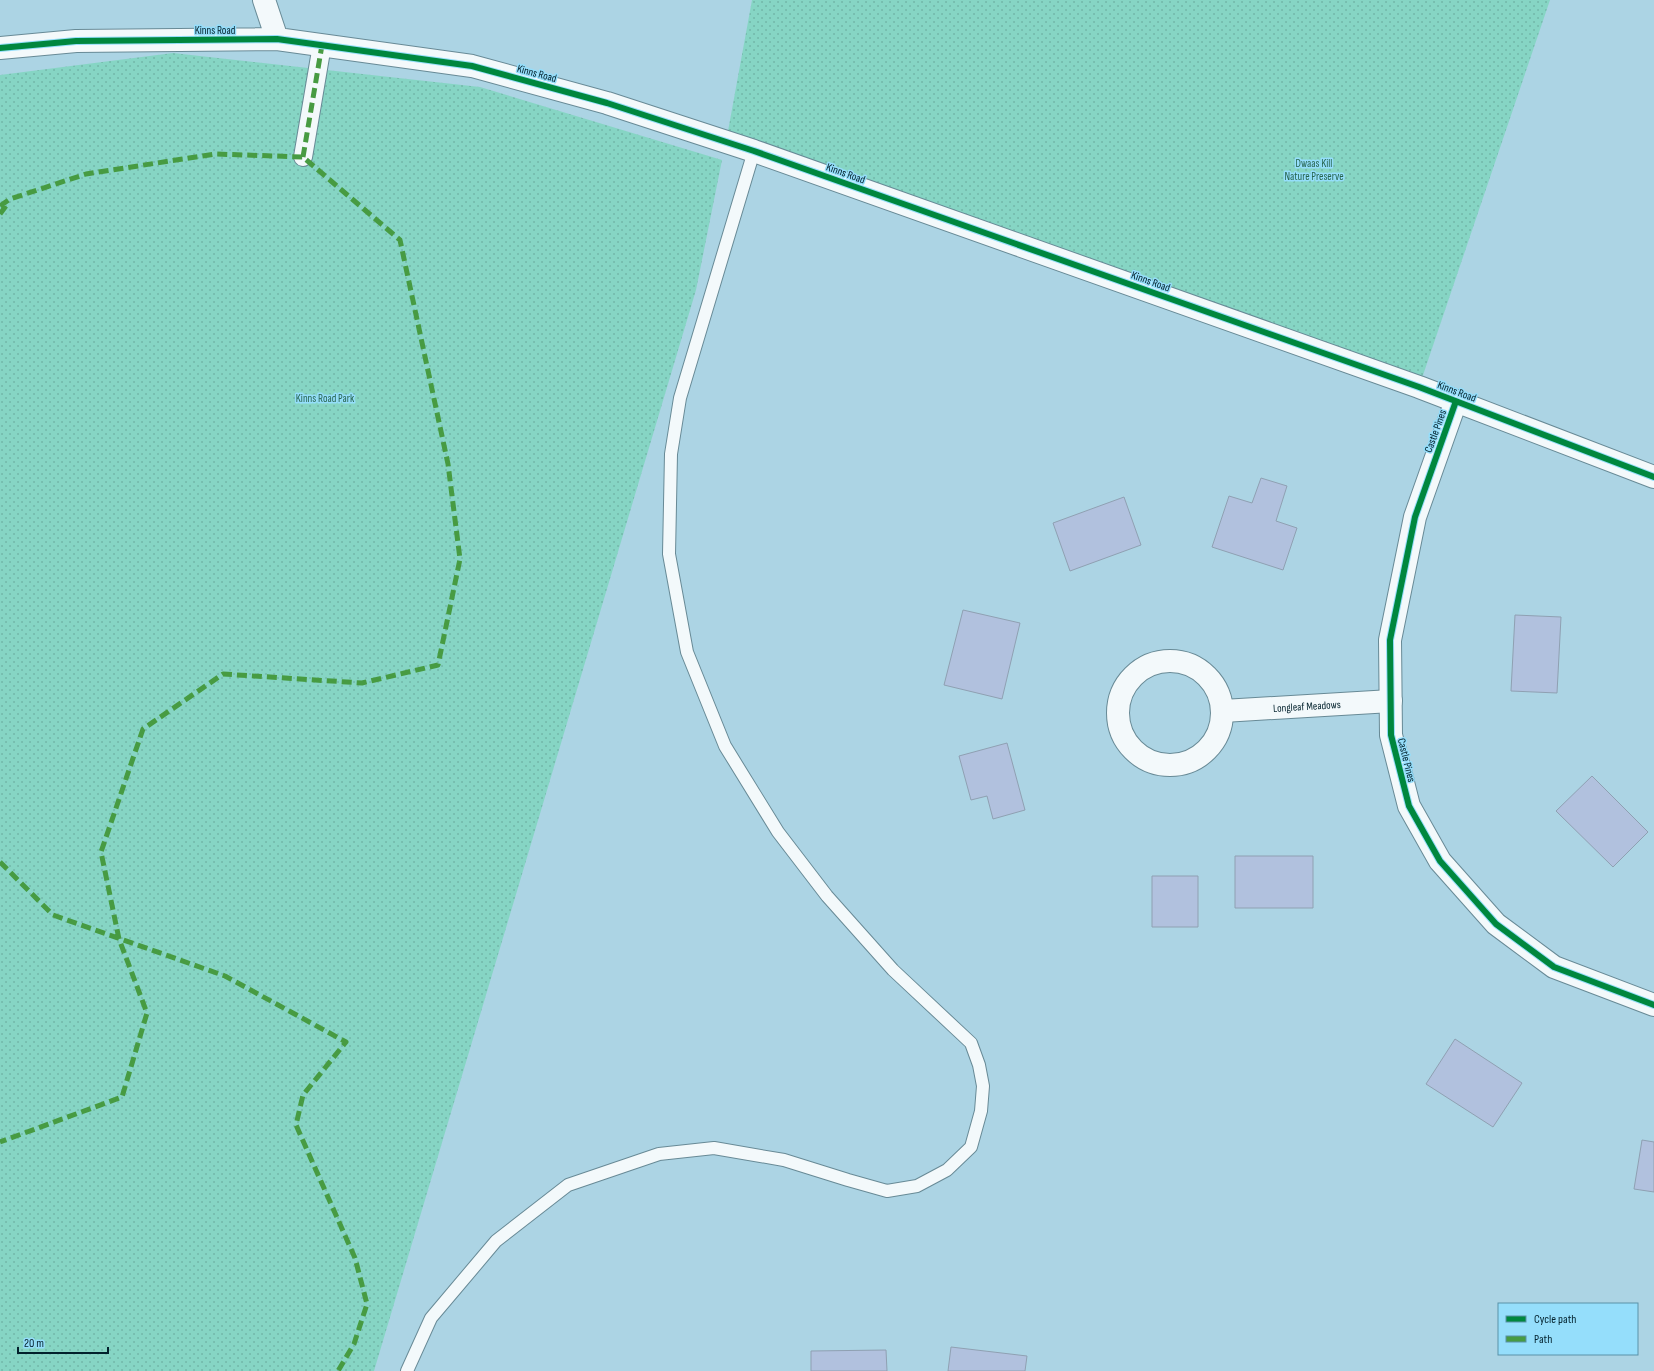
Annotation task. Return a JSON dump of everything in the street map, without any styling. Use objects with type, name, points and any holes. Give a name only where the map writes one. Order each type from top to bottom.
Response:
[{"type":"street","points":[[264,0],[277,39]]},
{"type":"street","name":"Kinns Road","points":[[0,48],[76,41],[277,39],[472,66],[607,103],[754,151],[1456,401],[1654,477]]},
{"type":"street","points":[[303,157],[322,45]]},
{"type":"street","name":"Castle Pines","points":[[1456,401],[1415,517],[1390,640],[1391,736],[1409,806],[1440,862],[1496,924],[1554,966],[1654,1006]]},
{"type":"street","points":[[1161,661],[1179,661],[1196,667],[1210,679],[1219,694],[1223,711],[1220,730],[1211,747],[1196,759],[1178,765],[1159,765],[1141,757],[1127,744],[1118,727],[1116,710],[1121,692],[1130,678],[1144,667],[1161,661]]},
{"type":"street","name":"Longleaf Meadows","points":[[1223,711],[1391,701]]},
{"type":"lane","points":[[407,1371],[431,1318],[496,1241],[568,1185],[659,1154],[714,1148],[784,1160],[887,1191],[917,1186],[947,1170],[971,1147],[981,1111],[983,1086],[979,1065],[972,1043],[893,970],[827,896],[778,832],[725,746],[687,652],[669,554],[671,454],[680,398],[754,151]]},
{"type":"green space","name":"Dwaas Kill Nature Preserve","points":[[752,0],[1550,0],[1419,387],[726,142]]},
{"type":"green space","name":"Kinns Road Park","points":[[173,53],[480,87],[722,160],[696,290],[374,1371],[0,1371],[0,75]]},
{"type":"building","points":[[1261,478],[1287,486],[1276,521],[1297,528],[1283,570],[1212,547],[1229,496],[1252,503]]},
{"type":"building","points":[[1124,497],[1141,545],[1070,571],[1053,523]]},
{"type":"building","points":[[963,610],[1020,623],[1002,699],[944,685]]},
{"type":"building","points":[[1515,615],[1561,617],[1557,693],[1511,691]]},
{"type":"building","points":[[1007,743],[1025,810],[993,819],[987,796],[971,800],[959,756]]},
{"type":"building","points":[[1592,776],[1648,832],[1613,867],[1556,811]]},
{"type":"building","points":[[1235,856],[1313,856],[1313,908],[1235,908]]},
{"type":"building","points":[[1152,876],[1198,876],[1198,927],[1152,927]]},
{"type":"building","points":[[1455,1039],[1522,1083],[1493,1127],[1426,1084]]},
{"type":"building","points":[[1642,1140],[1654,1142],[1654,1192],[1634,1189]]},
{"type":"building","points":[[951,1347],[1027,1356],[1025,1371],[948,1371]]},
{"type":"building","points":[[886,1350],[887,1371],[811,1371],[811,1351]]},
{"type":"marked path","points":[[303,157],[322,45]]},
{"type":"marked path","points":[[0,206],[10,199],[86,174],[215,154],[303,157],[400,240],[448,464],[460,559],[438,665],[362,683],[223,674],[143,729],[101,852],[119,939],[147,1013],[122,1097],[0,1142]]},
{"type":"marked path","points":[[0,214],[8,203]]},
{"type":"marked path","points":[[0,862],[53,915],[225,976],[346,1042],[303,1095],[296,1125],[355,1258],[367,1304],[354,1344],[338,1371]]},
{"type":"cycle path","points":[[0,48],[76,41],[277,39],[472,66],[607,103],[754,151],[1419,387],[1654,477]]},
{"type":"cycle path","points":[[1456,401],[1415,517],[1390,640],[1391,735],[1409,806],[1440,861],[1496,924],[1554,967],[1654,1005]]}]
